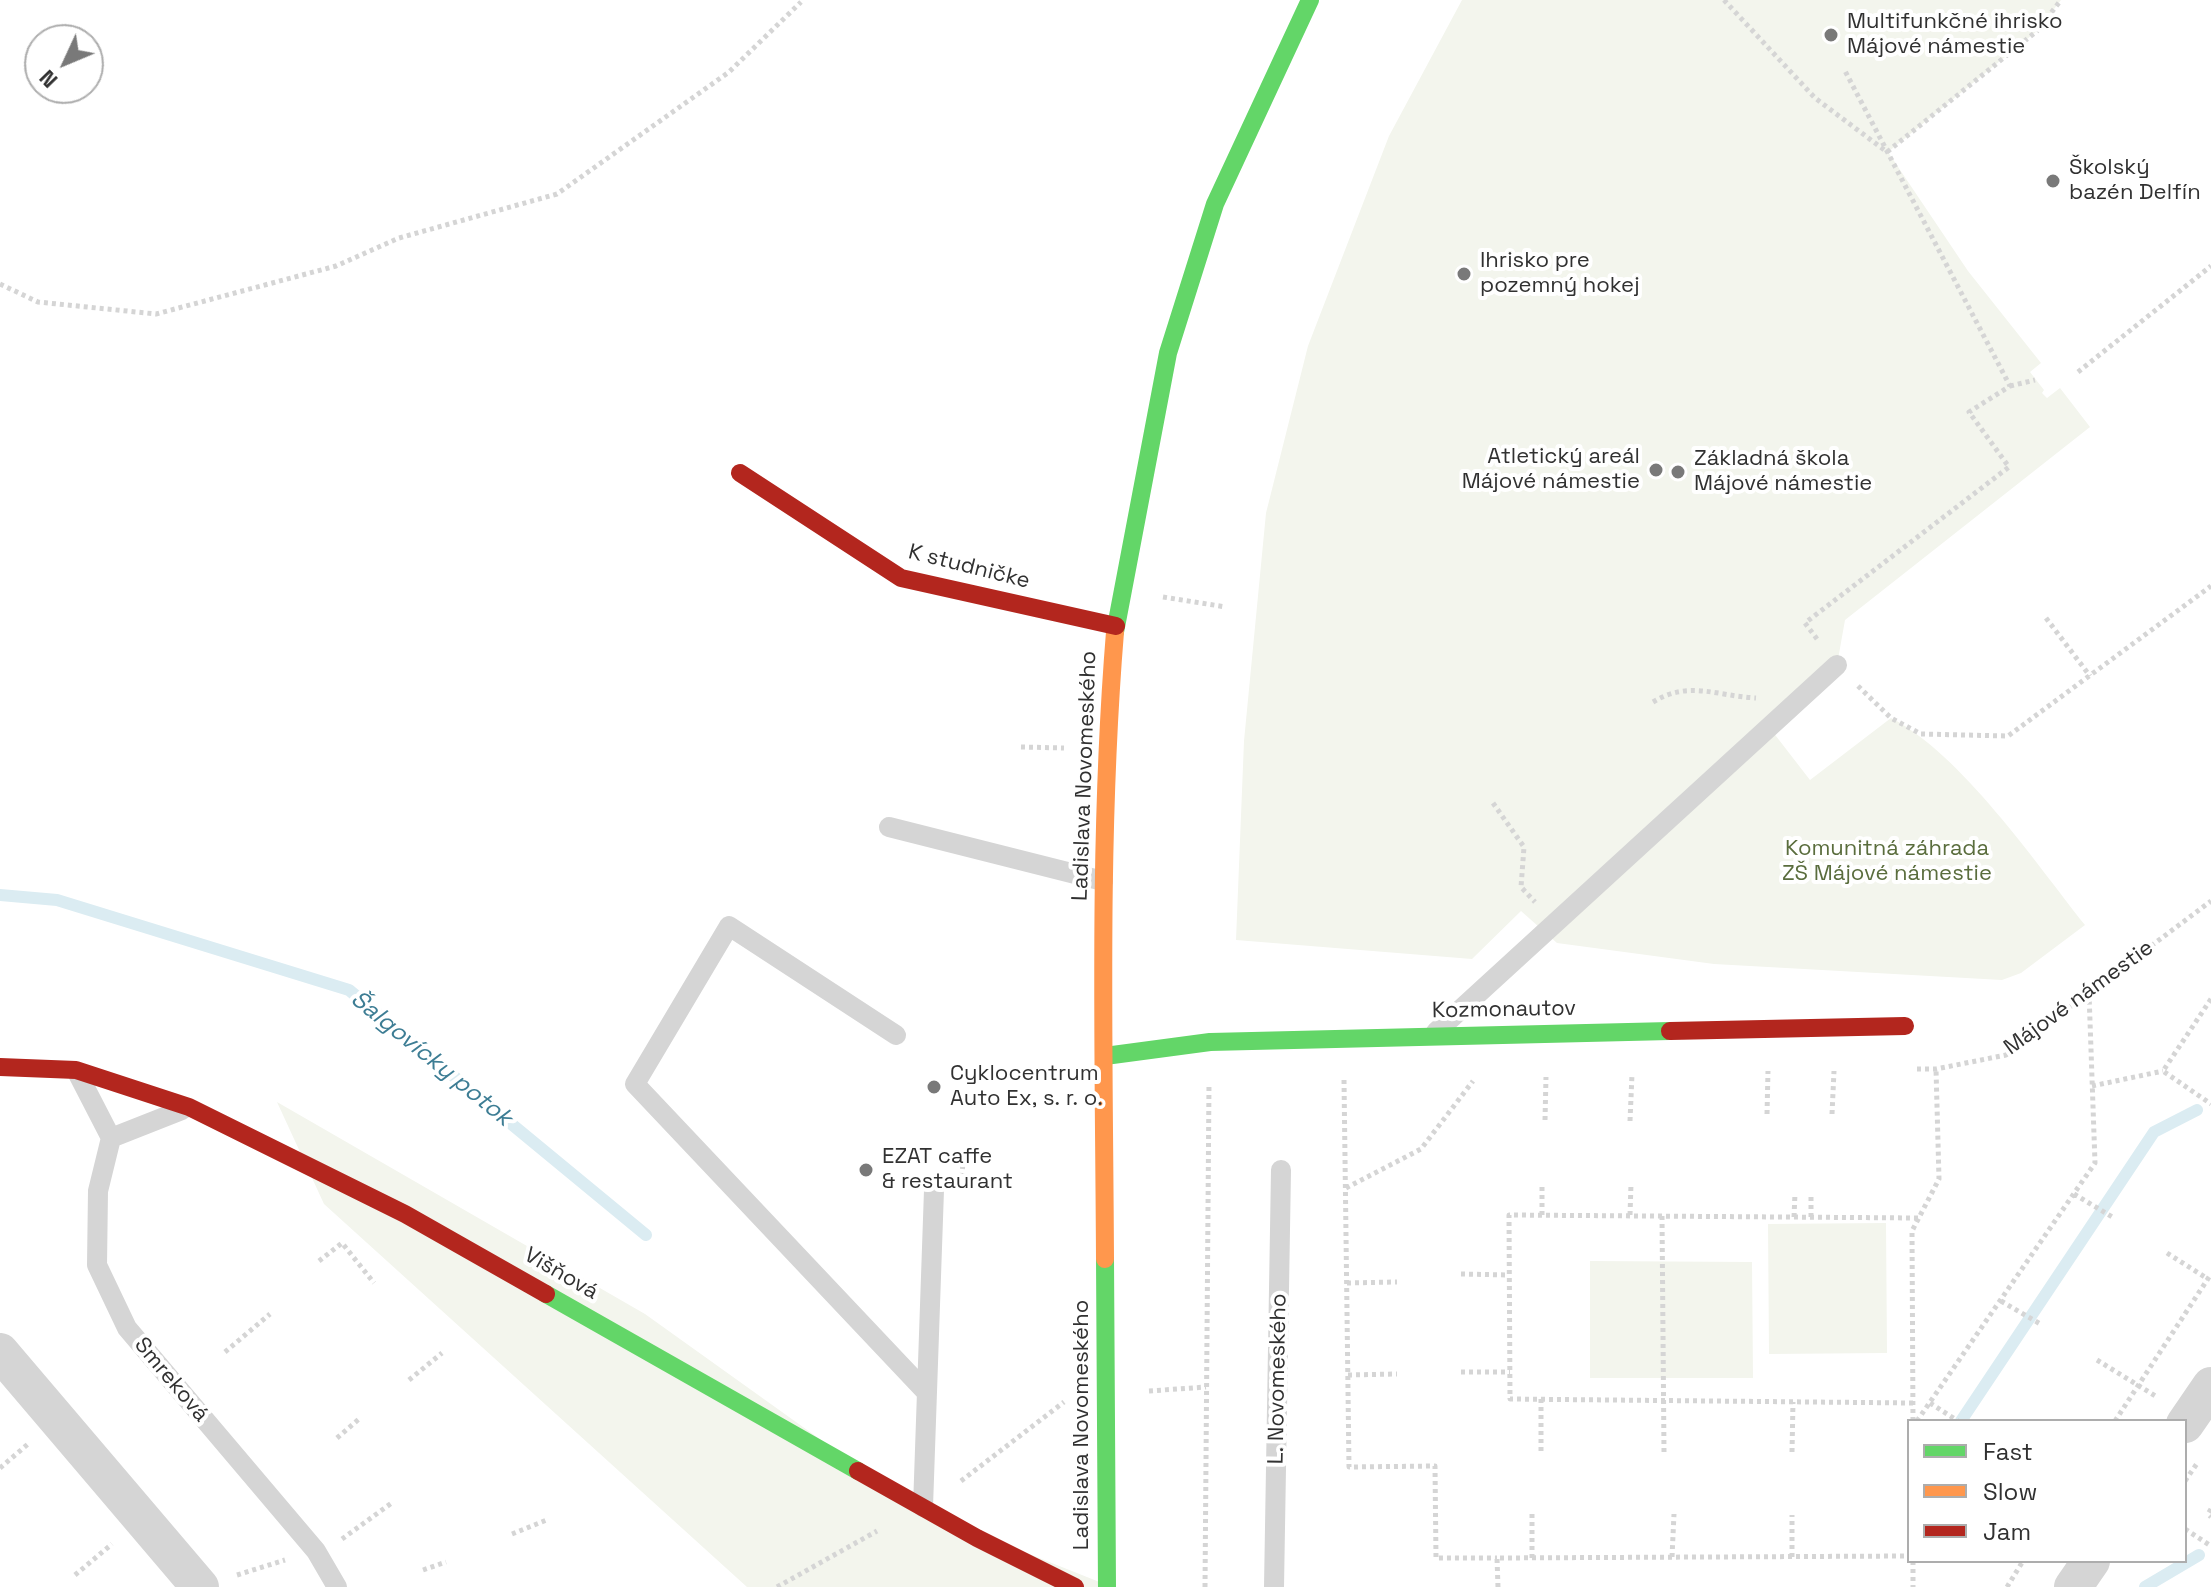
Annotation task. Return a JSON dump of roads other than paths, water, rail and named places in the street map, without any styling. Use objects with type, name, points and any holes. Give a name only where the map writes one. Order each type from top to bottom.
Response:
[{"type":"street","name":"Ladislava Novomeského","points":[[1107,1587],[1103,881],[1108,720],[1116,626],[1168,353],[1215,204],[1310,0]]},
{"type":"street","name":"K studničke","points":[[740,473],[901,578],[1116,626]]},
{"type":"street","name":"Kozmonautov","points":[[1105,1056],[1210,1042],[1905,1026]]},
{"type":"street","name":"Višňová","points":[[0,1067],[76,1070],[189,1107],[405,1214],[923,1507],[1075,1587]]},
{"type":"street","points":[[0,1352],[200,1586]]},
{"type":"street","points":[[2187,1421],[2211,1386]]},
{"type":"street","points":[[2073,1587],[2090,1563]]},
{"type":"lane","points":[[1433,1035],[1837,665]]},
{"type":"lane","points":[[889,827],[1103,881]]},
{"type":"lane","points":[[896,1035],[729,926],[635,1084],[927,1393]]},
{"type":"lane","points":[[76,1070],[111,1138],[189,1107]]},
{"type":"lane","name":"Smreková","points":[[111,1138],[98,1191],[97,1265],[127,1328],[316,1551],[337,1587]]},
{"type":"lane","name":"L. Novomeského","points":[[1274,1587],[1281,1170]]},
{"type":"lane","points":[[923,1507],[934,1190]]},
{"type":"waterway","name":"Šalgovícky potok","points":[[0,895],[57,900],[349,990],[646,1235]]},
{"type":"waterway","points":[[1962,1419],[2154,1132],[2197,1110]]},
{"type":"waterway","points":[[2187,1562],[2199,1555]]},
{"type":"waterway","points":[[2145,1587],[2186,1563]]},
{"type":"place","name":"Multifunkčné ihrisko Májové námestie","points":[[1831,35]]},
{"type":"place","name":"Školský bazén Delfín","points":[[2053,181]]},
{"type":"place","name":"Ihrisko pre pozemný hokej","points":[[1464,274]]},
{"type":"place","name":"Atletický areál Májové námestie","points":[[1656,470]]},
{"type":"place","name":"Základná škola Májové námestie","points":[[1678,472]]},
{"type":"place","name":"Cyklocentrum Auto Ex, s. r. o.","points":[[934,1087]]},
{"type":"place","name":"EZAT caffe & restaurant","points":[[866,1170]]},
{"type":"park label","name":"Komunitná záhrada ZŠ Májové námestie","points":[[1887,862]]}]
